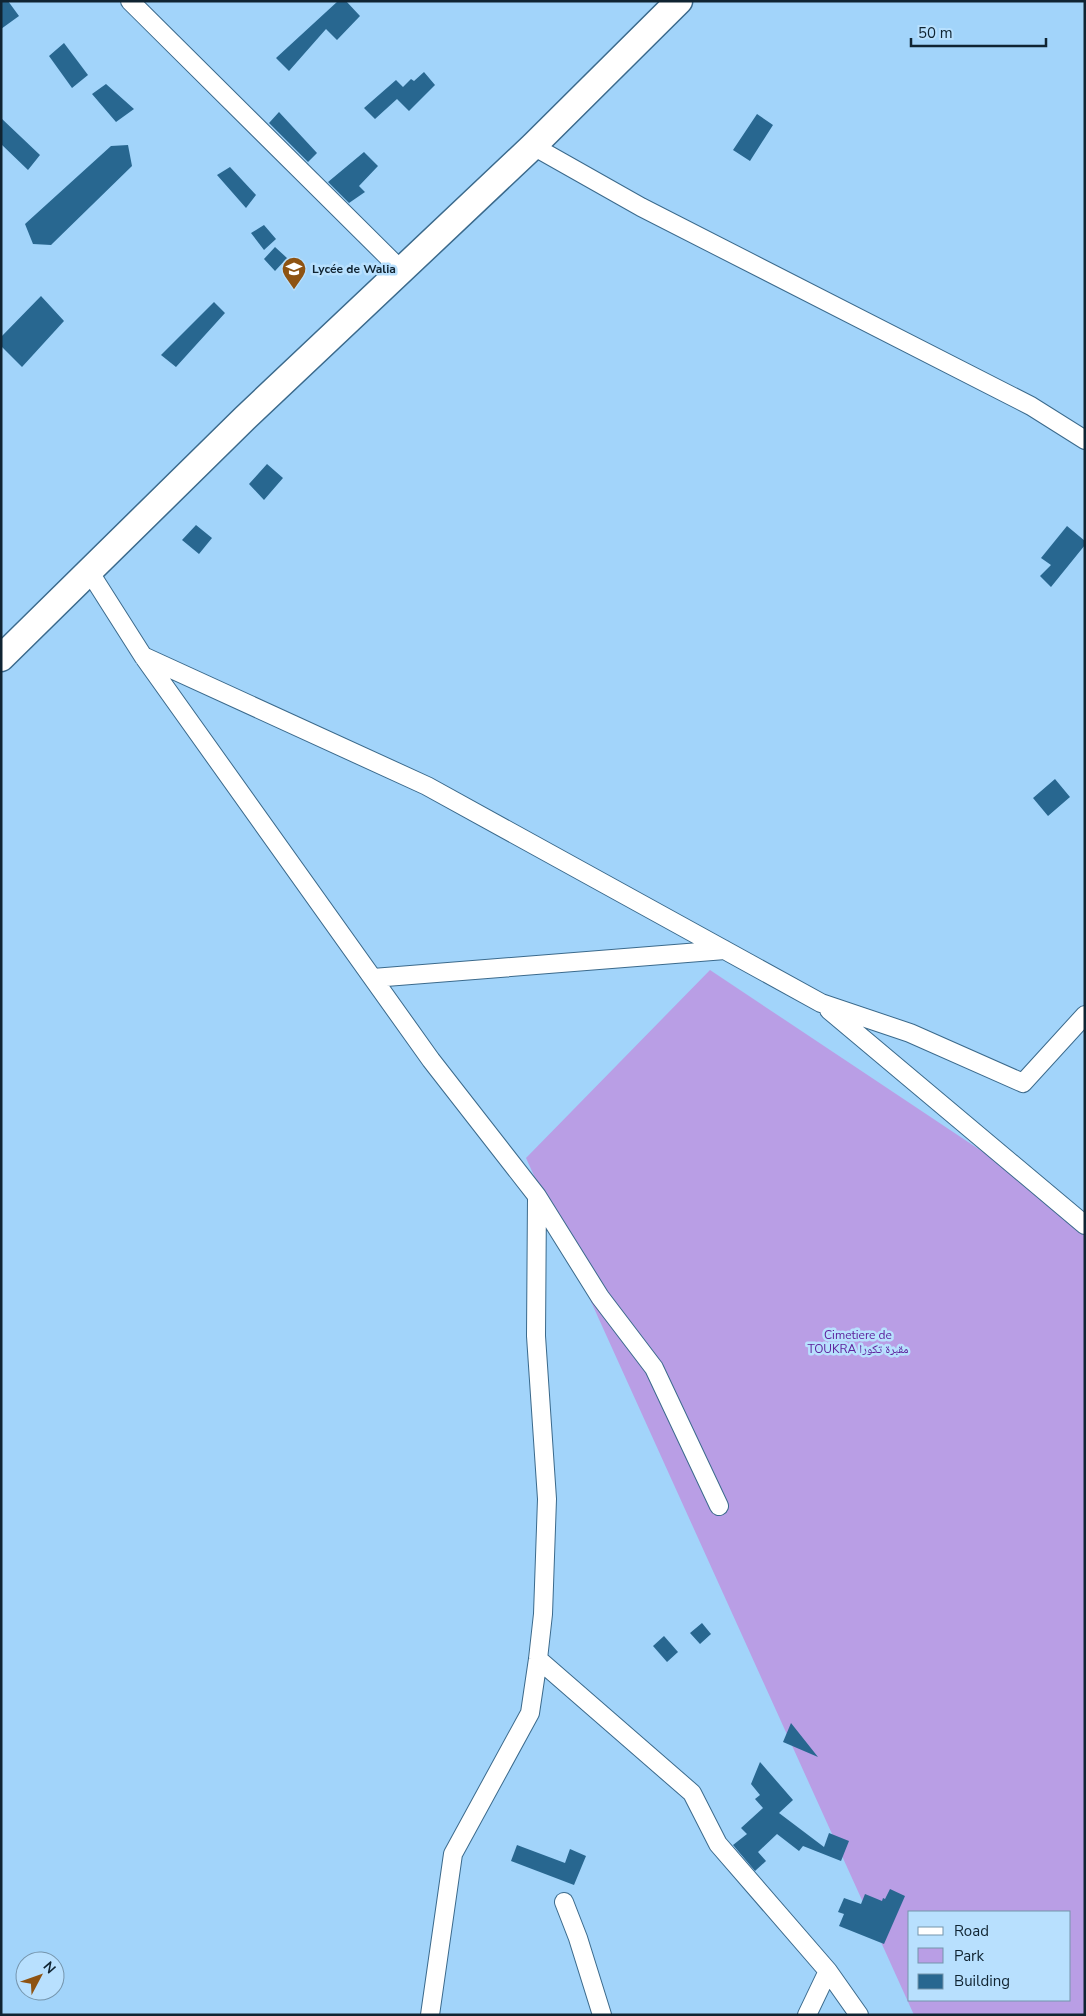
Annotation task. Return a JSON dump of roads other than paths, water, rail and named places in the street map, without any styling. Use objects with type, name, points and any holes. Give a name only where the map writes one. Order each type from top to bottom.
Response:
[{"type":"highway","points":[[1,658],[245,418],[533,146],[679,1]]},
{"type":"street","points":[[130,1],[401,270]]},
{"type":"street","points":[[533,146],[641,207],[1031,406],[1085,439]]},
{"type":"street","points":[[89,571],[143,656],[431,1060],[537,1196],[600,1297],[654,1368],[719,1506]]},
{"type":"street","points":[[143,656],[427,786],[821,1003],[910,1033],[1023,1083],[1085,1015]]},
{"type":"street","points":[[373,978],[725,950]]},
{"type":"street","points":[[821,1003],[1085,1225]]},
{"type":"street","points":[[430,2015],[453,1854],[530,1713],[538,1659],[543,1614],[547,1499],[536,1336],[537,1196]]},
{"type":"street","points":[[538,1659],[692,1793],[718,1844],[828,1971],[859,2015]]},
{"type":"street","points":[[564,1902],[578,1938],[602,2015]]},
{"type":"street","points":[[807,2015],[828,1971]]},
{"type":"place","name":"Lycée de Walia","points":[[294,290]]},
{"type":"park label","name":"Cimetiere de TOUKRA مقبرة تكورا","points":[[858,1342]]}]
